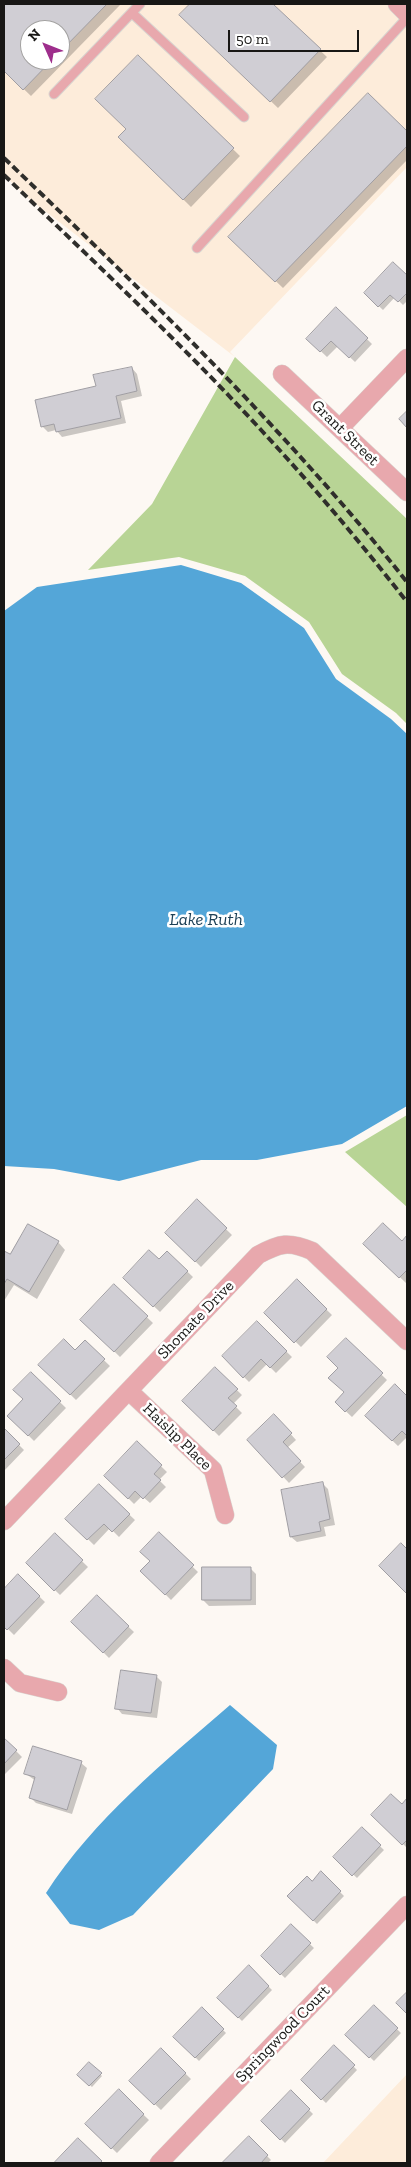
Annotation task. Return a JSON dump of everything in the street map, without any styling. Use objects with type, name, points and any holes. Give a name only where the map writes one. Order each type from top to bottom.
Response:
[{"type":"street","points":[[397,4],[407,14]]},
{"type":"street","points":[[340,428],[407,358]]},
{"type":"street","name":"Grant Street","points":[[282,374],[407,492]]},
{"type":"street","name":"Shomate Drive","points":[[4,1521],[258,1255],[277,1245],[296,1244],[312,1251],[407,1341]]},
{"type":"street","name":"Haislip Place","points":[[129,1391],[213,1470],[226,1515]]},
{"type":"street","points":[[4,1668],[20,1683],[58,1692]]},
{"type":"street","name":"Springwood Court","points":[[159,2163],[407,1905]]},
{"type":"lane","points":[[54,94],[140,4]]},
{"type":"lane","points":[[132,12],[244,117]]},
{"type":"lane","points":[[196,248],[407,18]]},
{"type":"shaded area","points":[[4,4],[407,4],[407,167],[230,352],[235,357],[28,198],[4,175]]},
{"type":"shaded area","points":[[407,2074],[407,2163],[323,2163]]},
{"type":"green space","points":[[235,357],[407,519],[407,724],[396,713],[342,674],[309,622],[245,576],[179,557],[88,570],[152,504]]},
{"type":"green space","points":[[407,1115],[407,1207],[345,1152]]},
{"type":"water","name":"Lake Ruth","points":[[181,565],[241,583],[304,628],[336,679],[391,719],[407,734],[407,1106],[342,1144],[257,1160],[201,1160],[119,1181],[54,1169],[4,1166],[4,611],[37,587]]},
{"type":"water","points":[[230,1705],[277,1745],[273,1769],[133,1915],[99,1930],[70,1924],[46,1893],[65,1866],[86,1840],[131,1793]]},
{"type":"building","points":[[4,4],[107,4],[70,42],[70,20],[20,20],[20,70],[42,70],[23,90],[4,71]]},
{"type":"building","points":[[190,4],[273,4],[321,49],[270,102],[179,15]]},
{"type":"building","points":[[138,55],[234,148],[183,200],[118,137],[126,129],[95,99]]},
{"type":"building","points":[[368,93],[407,131],[407,146],[275,282],[228,237]]},
{"type":"building","points":[[393,262],[407,275],[407,293],[398,302],[390,295],[378,307],[364,293]]},
{"type":"building","points":[[336,307],[368,338],[349,358],[331,341],[320,352],[306,339]]},
{"type":"building","points":[[132,367],[137,391],[116,396],[121,418],[56,432],[54,424],[41,427],[35,400],[96,386],[93,375]]},
{"type":"building","points":[[407,411],[407,428],[399,419]]},
{"type":"building","points":[[197,1199],[227,1228],[195,1262],[165,1233]]},
{"type":"building","points":[[383,1223],[402,1241],[407,1235],[407,1270],[399,1278],[363,1244]]},
{"type":"building","points":[[28,1224],[59,1241],[29,1292],[7,1279],[4,1284],[4,1251],[10,1254]]},
{"type":"building","points":[[149,1250],[159,1259],[167,1251],[188,1271],[153,1307],[123,1278]]},
{"type":"building","points":[[297,1279],[327,1309],[294,1343],[264,1313]]},
{"type":"building","points":[[114,1284],[148,1316],[114,1352],[80,1320]]},
{"type":"building","points":[[257,1321],[287,1351],[270,1368],[261,1359],[243,1378],[222,1356]]},
{"type":"building","points":[[346,1338],[383,1373],[345,1412],[335,1402],[344,1392],[328,1378],[338,1368],[327,1357]]},
{"type":"building","points":[[64,1339],[75,1350],[85,1340],[105,1359],[70,1395],[38,1365]]},
{"type":"building","points":[[215,1367],[238,1389],[228,1398],[237,1406],[213,1431],[182,1401]]},
{"type":"building","points":[[31,1372],[61,1401],[28,1436],[7,1416],[23,1399],[13,1390]]},
{"type":"building","points":[[395,1384],[407,1396],[407,1436],[402,1431],[392,1441],[365,1416]]},
{"type":"building","points":[[274,1414],[292,1433],[283,1442],[301,1461],[282,1478],[247,1440]]},
{"type":"building","points":[[4,1428],[20,1444],[4,1460]]},
{"type":"building","points":[[137,1441],[162,1465],[154,1474],[161,1480],[143,1499],[135,1491],[128,1499],[104,1476]]},
{"type":"building","points":[[323,1482],[330,1519],[319,1522],[321,1531],[290,1537],[281,1490]]},
{"type":"building","points":[[99,1484],[130,1514],[112,1532],[104,1524],[87,1540],[65,1519]]},
{"type":"building","points":[[159,1532],[194,1565],[165,1595],[140,1571],[150,1561],[140,1552]]},
{"type":"building","points":[[55,1533],[83,1560],[54,1591],[26,1563]]},
{"type":"building","points":[[401,1543],[407,1549],[407,1594],[379,1566]]},
{"type":"building","points":[[202,1567],[251,1567],[251,1600],[202,1600]]},
{"type":"building","points":[[18,1574],[40,1596],[7,1630],[4,1627],[4,1589]]},
{"type":"building","points":[[97,1595],[129,1626],[103,1653],[71,1622]]},
{"type":"building","points":[[121,1670],[157,1675],[151,1713],[115,1709]]},
{"type":"building","points":[[4,1738],[17,1750],[4,1764]]},
{"type":"building","points":[[33,1746],[82,1761],[67,1810],[29,1798],[35,1777],[24,1774]]},
{"type":"building","points":[[391,1794],[402,1804],[407,1798],[407,1840],[402,1845],[371,1815]]},
{"type":"building","points":[[362,1827],[381,1845],[352,1876],[333,1857]]},
{"type":"building","points":[[321,1871],[341,1891],[313,1921],[287,1896],[307,1876],[312,1881]]},
{"type":"building","points":[[291,1924],[311,1943],[280,1975],[261,1956]]},
{"type":"building","points":[[249,1965],[269,1986],[238,2018],[217,1998]]},
{"type":"building","points":[[407,1992],[407,2014],[396,2003]]},
{"type":"building","points":[[374,2005],[398,2028],[369,2058],[345,2035]]},
{"type":"building","points":[[202,2007],[224,2029],[195,2058],[173,2037]]},
{"type":"building","points":[[334,2045],[355,2065],[321,2100],[301,2080]]},
{"type":"building","points":[[161,2048],[186,2073],[154,2105],[129,2081]]},
{"type":"building","points":[[89,2062],[102,2073],[89,2086],[77,2075]]},
{"type":"building","points":[[119,2089],[144,2114],[111,2149],[85,2124]]},
{"type":"building","points":[[291,2090],[310,2109],[280,2140],[261,2121]]},
{"type":"building","points":[[249,2136],[268,2155],[261,2163],[222,2163]]},
{"type":"building","points":[[78,2138],[102,2161],[100,2163],[54,2163]]},
{"type":"railway","points":[[4,158],[213,363],[312,470],[407,582]]},
{"type":"railway","points":[[4,175],[135,301],[231,398],[318,494],[407,602]]}]
